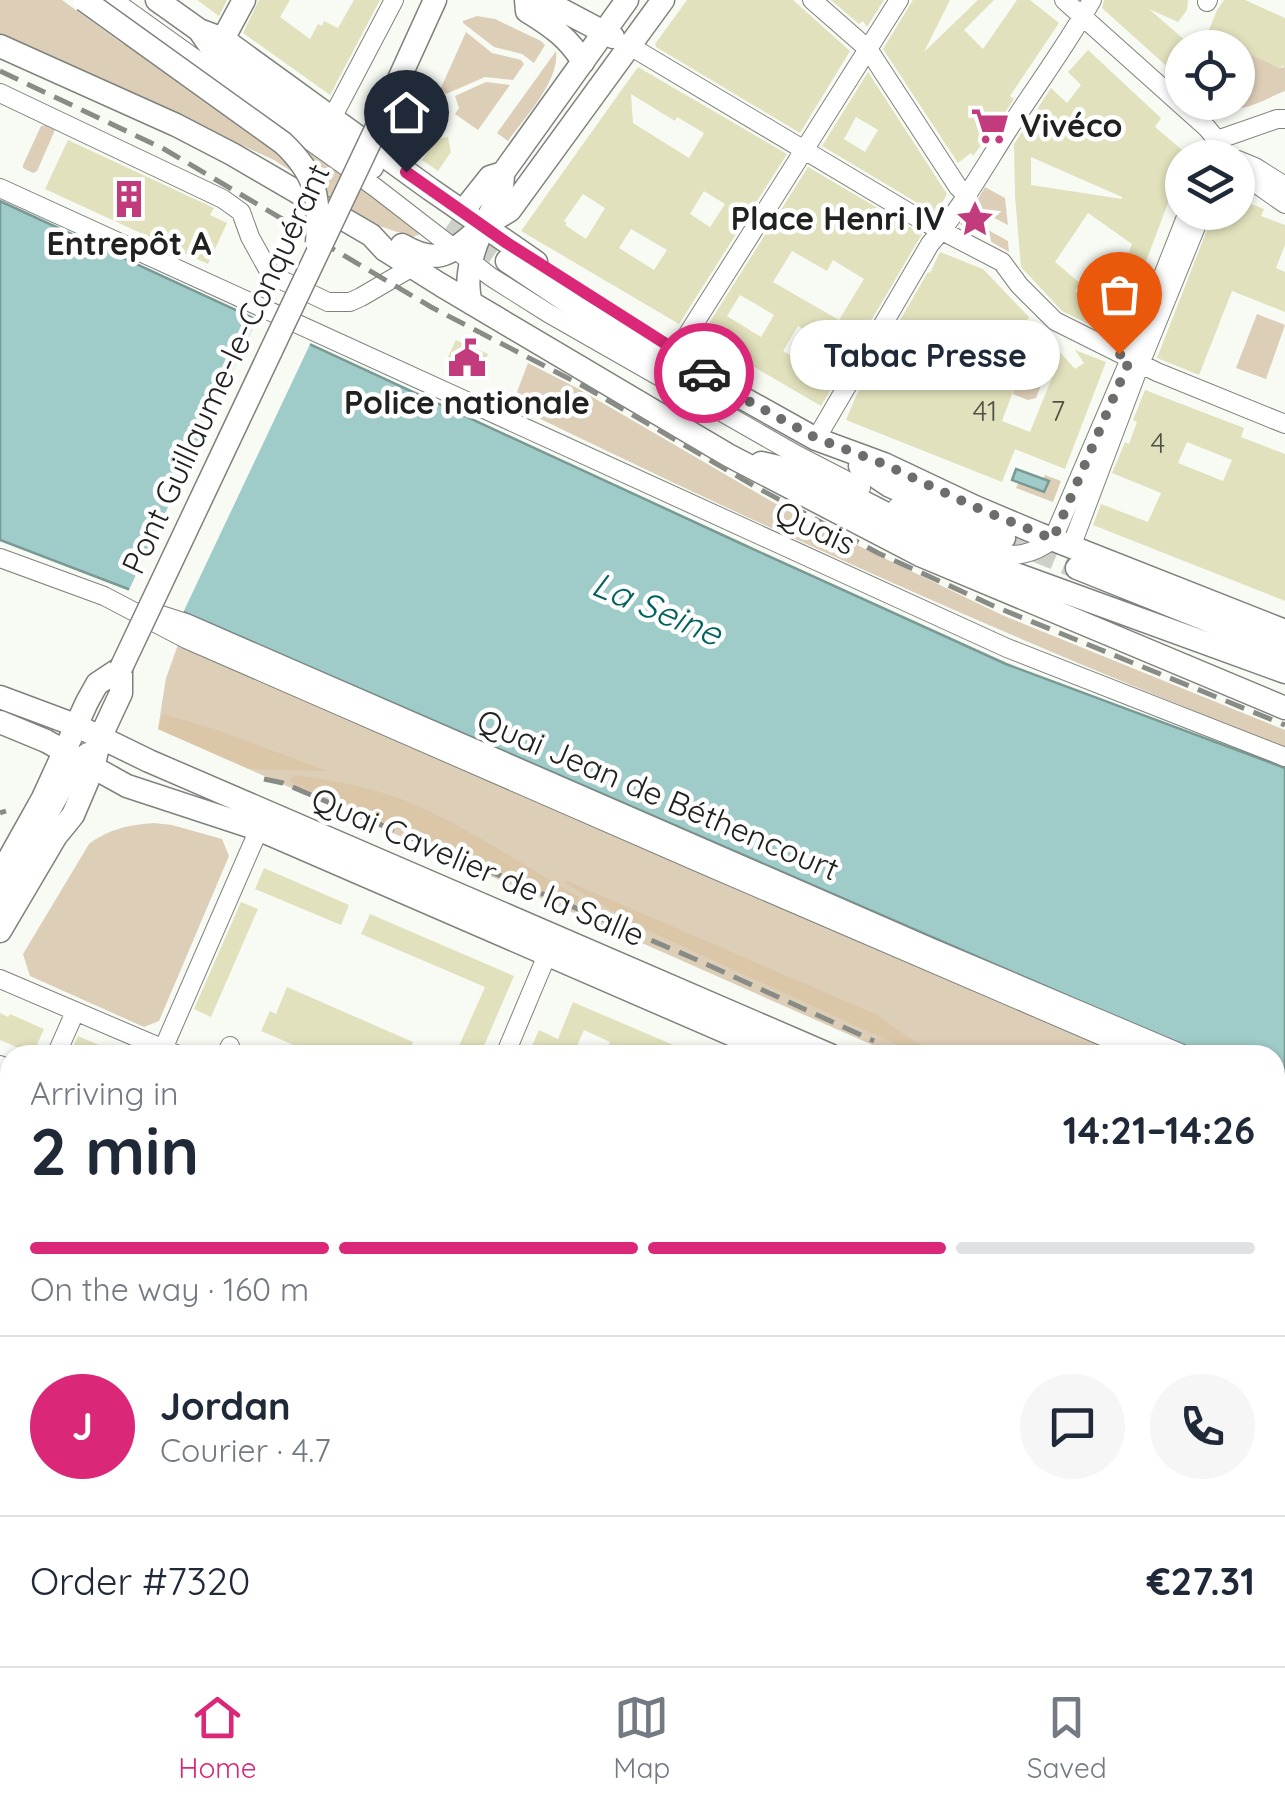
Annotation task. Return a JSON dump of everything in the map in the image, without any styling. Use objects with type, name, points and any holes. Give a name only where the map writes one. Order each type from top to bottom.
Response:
[{"type":"main road","points":[[84,0],[300,160],[312,181],[319,206],[316,254]]},
{"type":"main road","points":[[156,0],[199,30],[223,39],[332,118],[456,216]]},
{"type":"main road","points":[[223,39],[244,0]]},
{"type":"main road","name":"Pont Guillaume-le-Conquérant","points":[[79,760],[100,738],[112,714],[121,693],[121,668],[432,9],[456,0]]},
{"type":"main road","points":[[526,0],[526,11],[561,33],[583,62]]},
{"type":"main road","points":[[543,0],[630,46]]},
{"type":"main road","points":[[471,303],[463,256],[504,188],[504,173],[626,0]]},
{"type":"main road","points":[[484,226],[510,210],[663,0]]},
{"type":"main road","points":[[199,30],[214,53],[456,216],[484,226],[677,351],[721,386]]},
{"type":"main road","points":[[0,46],[232,154],[371,235],[385,250],[471,303],[728,455],[920,555],[1285,708]]},
{"type":"main road","points":[[456,216],[490,177],[504,173]]},
{"type":"main road","points":[[371,235],[394,240],[426,256],[463,256]]},
{"type":"main road","points":[[507,261],[667,362],[721,386],[816,438],[890,486],[1004,538]]},
{"type":"main road","points":[[816,438],[884,464],[1285,650]]},
{"type":"main road","points":[[728,455],[809,474],[992,564],[1285,672]]},
{"type":"main road","points":[[1055,587],[1067,551]]},
{"type":"main road","points":[[1067,551],[1285,631]]},
{"type":"main road","name":"Pont Guillaume-le-Conquérant","points":[[80,715],[97,684],[121,668]]},
{"type":"main road","name":"Quai Cavelier de la Salle","points":[[0,697],[80,715],[100,738],[263,820],[547,955],[756,1045]]},
{"type":"main road","points":[[0,931],[73,814],[80,715]]},
{"type":"main road","name":"Quai Cavelier de la Salle","points":[[0,722],[127,786],[263,820],[570,942],[807,1045]]},
{"type":"main road","points":[[0,875],[43,798],[79,760]]},
{"type":"street","points":[[113,0],[376,188],[463,256],[548,313],[797,455],[974,545],[1005,556],[1038,549],[1067,551],[1182,230]]},
{"type":"street","points":[[332,118],[394,0]]},
{"type":"street","points":[[812,0],[868,49],[958,187],[968,196]]},
{"type":"street","points":[[677,351],[899,0]]},
{"type":"street","points":[[1064,0],[1088,8],[1214,140]]},
{"type":"street","points":[[816,438],[930,244],[968,196],[1088,8]]},
{"type":"street","points":[[630,46],[924,221],[1002,262],[1055,321],[1135,362],[1285,424]]},
{"type":"street","points":[[0,94],[224,200],[241,212],[271,275],[328,302],[350,302],[414,266]]},
{"type":"street","points":[[1236,140],[1276,118],[1285,119]]},
{"type":"street","points":[[1255,167],[1285,186]]},
{"type":"street","points":[[1255,182],[1285,204]]},
{"type":"street","name":"Quais","points":[[0,188],[1007,648],[1285,757]]},
{"type":"street","points":[[1135,362],[1194,230]]},
{"type":"street","points":[[371,235],[381,264],[376,288]]},
{"type":"street","name":"Quai Jean de Béthencourt","points":[[0,558],[186,623],[1162,1045]]},
{"type":"street","name":"Quai Jean de Béthencourt","points":[[104,596],[186,639],[1123,1045]]},
{"type":"street","points":[[0,903],[79,760]]},
{"type":"street","points":[[173,1045],[263,820]]},
{"type":"street","points":[[509,1045],[547,955],[558,944],[570,942]]},
{"type":"street","points":[[0,979],[153,1045]]},
{"type":"street","points":[[60,1045],[75,1012]]},
{"type":"shaded area","points":[[0,0],[62,0],[123,44],[129,37],[339,170],[422,233],[413,237],[373,224],[274,160],[0,34]]},
{"type":"shaded area","points":[[477,16],[495,19],[545,45],[534,63],[522,54],[494,47],[463,23]]},
{"type":"shaded area","points":[[466,32],[492,53],[521,60],[524,64],[513,80],[485,77],[446,94],[440,90]]},
{"type":"shaded area","points":[[556,51],[547,86],[508,141],[497,133]]},
{"type":"shaded area","points":[[1255,56],[1285,67],[1285,91],[1255,104]]},
{"type":"shaded area","points":[[486,82],[510,85],[478,130],[455,114],[459,108],[455,96]]},
{"type":"shaded area","points":[[41,126],[55,130],[33,173],[23,165]]},
{"type":"shaded area","points":[[985,187],[1005,198],[1008,225],[973,207]]},
{"type":"shaded area","points":[[965,217],[1008,241],[1009,252],[960,224]]},
{"type":"shaded area","points":[[987,314],[987,339],[1001,354],[1010,359],[1020,350],[1033,355],[1034,371],[1045,375],[1036,398],[1028,400],[1013,394],[1014,389],[911,348],[917,332],[921,333],[929,324],[955,349]]},
{"type":"shaded area","points":[[1257,314],[1285,325],[1266,379],[1236,368]]},
{"type":"shaded area","points":[[528,363],[795,515],[1002,615],[1285,730],[1285,747],[895,584],[512,405]]},
{"type":"shaded area","points":[[1045,475],[1061,481],[1053,502],[1016,488],[1018,483],[1044,492],[1049,482],[1043,479]]},
{"type":"shaded area","points":[[188,617],[1181,1045],[872,1045],[158,729],[166,678]]},
{"type":"shaded area","points":[[163,714],[328,771],[249,769],[158,729]]},
{"type":"shaded area","points":[[294,775],[362,787],[424,809],[579,897],[576,905],[290,782]]},
{"type":"shaded area","points":[[154,823],[222,839],[229,856],[159,1021],[144,1027],[30,976],[23,954],[89,844],[119,829]]},
{"type":"shaded area","points":[[565,883],[875,1014],[920,1045],[898,1045],[642,928]]},
{"type":"water","name":"La Seine","points":[[0,201],[1006,664],[1285,768],[1285,1045],[1181,1045],[149,597],[0,540]]},
{"type":"water","points":[[1016,469],[1049,481],[1044,492],[1012,480]]},
{"type":"pier","points":[[259,315],[312,340],[181,617],[127,594]]},
{"type":"building","points":[[197,0],[227,0],[219,16]]},
{"type":"building","points":[[259,0],[290,0],[280,17],[310,39],[324,21],[338,28],[354,0],[380,0],[330,95],[243,33]]},
{"type":"building","points":[[687,0],[793,0],[850,51],[800,133],[656,47]]},
{"type":"building","points":[[831,0],[884,0],[867,27]]},
{"type":"building","points":[[913,0],[950,0],[924,52],[978,0],[994,0],[964,30],[983,49],[1017,0],[1030,0],[1059,23],[1010,96],[1014,99],[996,126],[973,156],[971,153],[958,163],[883,49]]},
{"type":"building","points":[[1104,0],[1188,0],[1187,10],[1178,22],[1149,9],[1173,30],[1165,30],[1165,65],[1102,8]]},
{"type":"building","points":[[1224,0],[1245,0],[1285,18],[1285,67],[1255,57],[1255,30],[1209,30]]},
{"type":"building","points":[[1088,50],[1161,118],[1155,127],[1170,140],[1165,140],[1165,211],[1117,338],[1062,311],[1021,267],[1014,144],[1051,88],[1067,103],[1081,85],[1068,72]],"holes":[[[1031,157],[1122,197],[1031,185]],[[1088,213],[1132,244],[1107,311],[1075,291],[1081,284],[1055,262]]]},
{"type":"building","points":[[638,67],[787,154],[679,324],[521,231]],"holes":[[[631,94],[675,121],[677,117],[704,133],[689,158],[633,123]],[[704,191],[725,204],[710,227],[690,214]],[[583,194],[605,208],[586,239],[564,221]],[[631,229],[667,250],[654,270],[619,248]]]},
{"type":"building","points":[[868,72],[947,194],[936,214],[822,146]],"holes":[[[856,117],[878,130],[865,152],[844,139]]]},
{"type":"building","points":[[448,137],[451,152],[438,171],[422,160],[436,139]]},
{"type":"building","name":"Entrepôt A","points":[[68,140],[214,208],[210,215],[227,223],[208,264],[45,189]]},
{"type":"building","points":[[808,167],[922,234],[821,406],[701,336]],"holes":[[[792,251],[827,271],[833,260],[864,279],[839,320],[773,282]],[[740,295],[774,315],[761,337],[727,316]],[[798,326],[835,349],[835,354],[823,373],[783,351]]]},
{"type":"building","points":[[1255,206],[1264,209],[1261,216],[1285,225],[1285,245],[1276,268],[1285,272],[1285,312],[1232,291],[1199,375],[1157,358],[1207,230],[1255,230]]},
{"type":"building","points":[[940,252],[983,269],[1029,317],[1027,322],[1036,325],[1075,369],[1084,363],[1075,350],[1106,362],[1065,469],[1015,449],[1002,482],[846,420],[856,396]],"holes":[[[929,324],[955,349],[969,334],[979,330],[1001,354],[1011,359],[1017,346],[1058,363],[1030,432],[1002,421],[1014,389],[908,346]]]},
{"type":"building","name":"Police nationale","points":[[456,340],[488,354],[478,376],[446,361]]},
{"type":"building","points":[[1145,390],[1244,428],[1241,437],[1285,454],[1285,601],[1093,525],[1101,504],[1148,522],[1161,493],[1112,473],[1125,442],[1129,444],[1137,422],[1133,420]],"holes":[[[1187,442],[1232,460],[1223,481],[1178,463]]]},
{"type":"building","points":[[264,868],[349,905],[341,925],[255,889]]},
{"type":"building","points":[[241,902],[258,909],[211,1017],[194,1009]]},
{"type":"building","points":[[370,914],[514,976],[484,1045],[459,1045],[485,987],[361,934]]},
{"type":"building","points":[[287,987],[413,1042],[294,1045],[261,1031],[270,1011],[276,1014]]},
{"type":"building","points":[[573,1002],[674,1045],[609,1045],[610,1042],[584,1030],[577,1045],[532,1045],[539,1030],[558,1039]]},
{"type":"building","points":[[0,1013],[44,1029],[37,1045],[12,1045],[0,1040]]},
{"type":"building","points":[[78,1036],[99,1045],[74,1045]]},
{"type":"tunnel","points":[[450,222],[507,261]]},
{"type":"tunnel","points":[[1004,538],[1077,568]]},
{"type":"railway","points":[[0,71],[164,149],[431,307],[585,387],[878,553],[996,607],[1285,725]]},
{"type":"railway","points":[[264,779],[283,783],[695,959],[874,1041]]},
{"type":"railway","points":[[0,813],[6,811]]},
{"type":"way so far","points":[[704,373],[816,438],[1053,539],[1130,359],[1119,354]]},
{"type":"place","name":"Vivéco","points":[[990,126]]},
{"type":"place","name":"Entrepôt A","points":[[129,199]]},
{"type":"place","name":"Place Henri IV","points":[[975,219]]},
{"type":"place","name":"Tabac Presse","points":[[1119,354]]},
{"type":"place","name":"Police nationale","points":[[467,358]]},
{"type":"route","points":[[406,172],[507,243],[677,351],[704,373]]}]
